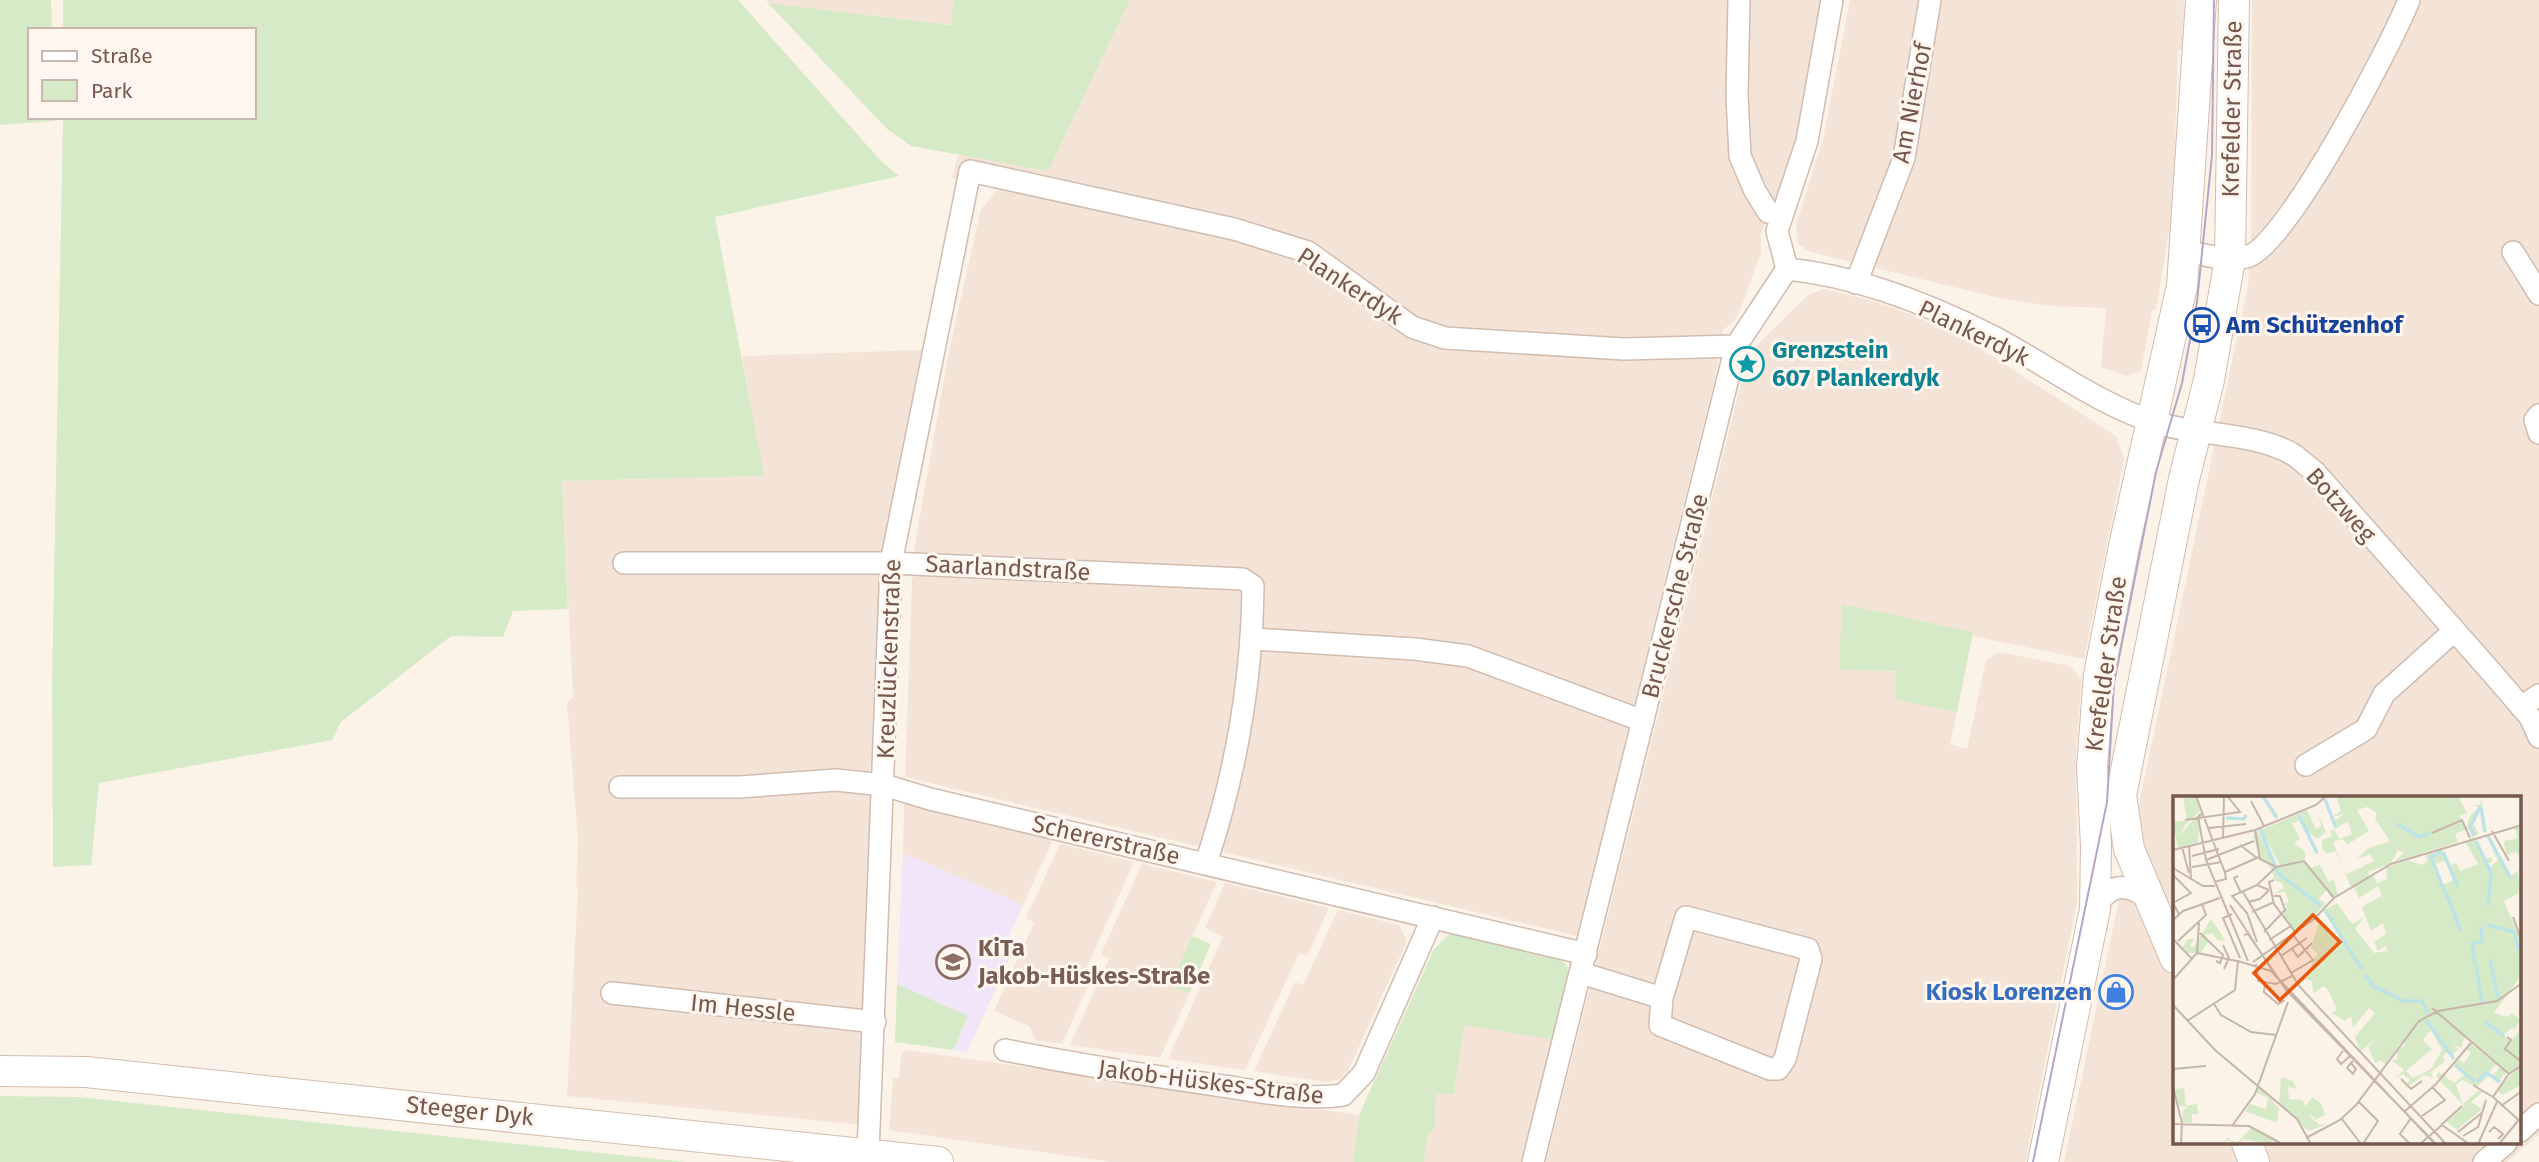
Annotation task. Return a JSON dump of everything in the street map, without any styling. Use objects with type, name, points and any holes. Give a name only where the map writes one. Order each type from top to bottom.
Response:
[{"type":"street","points":[[1739,0],[1737,96],[1740,156],[1755,191],[1774,222],[1787,268]]},
{"type":"street","points":[[1774,222],[1807,141],[1832,0]]},
{"type":"street","name":"Am Nierhof","points":[[1856,283],[1904,158],[1930,0]]},
{"type":"street","name":"Krefelder Straße","points":[[2043,1162],[2095,909],[2096,846],[2092,766],[2099,675],[2124,546],[2182,286],[2201,0]]},
{"type":"street","name":"Krefelder Straße","points":[[2148,898],[2129,849],[2121,795],[2196,431],[2209,380],[2230,259],[2234,0]]},
{"type":"street","points":[[2186,251],[2230,259],[2250,255],[2277,230],[2328,157],[2409,0]]},
{"type":"street","name":"Plankerdyk","points":[[970,171],[1234,229],[1308,252],[1412,327],[1445,338],[1624,349],[1737,346]]},
{"type":"street","name":"Kreuzlückenstraße","points":[[868,1153],[891,563],[970,171]]},
{"type":"street","points":[[2513,253],[2539,294]]},
{"type":"street","name":"Plankerdyk","points":[[1787,268],[1892,294],[1993,337],[2049,370],[2152,422],[2196,431]]},
{"type":"street","name":"Bruckersche Straße","points":[[1533,1162],[1737,346],[1787,268]]},
{"type":"street","points":[[2539,415],[2535,420],[2539,433]]},
{"type":"street","name":"Botzweg","points":[[2196,431],[2267,445],[2293,455],[2315,472],[2521,707],[2539,737]]},
{"type":"street","name":"Saarlandstraße","points":[[624,563],[891,563],[1243,579],[1253,586],[1253,639],[1237,749],[1220,821],[1206,863]]},
{"type":"street","points":[[2306,765],[2366,729],[2384,694],[2455,631]]},
{"type":"street","points":[[1253,639],[1415,649],[1468,656],[1643,721]]},
{"type":"street","points":[[2521,707],[2539,695]]},
{"type":"street","name":"Schererstraße","points":[[620,787],[739,787],[836,780],[884,785],[930,799],[1433,917],[1583,963]]},
{"type":"street","points":[[2095,909],[2102,895],[2123,886],[2135,888],[2148,898],[2173,954]]},
{"type":"street","name":"Jakob-Hüskes-Straße","points":[[1004,1050],[1084,1066],[1317,1099],[1343,1095],[1364,1073],[1433,917]]},
{"type":"street","points":[[1686,917],[1796,943],[1808,949],[1811,960],[1785,1059],[1778,1069],[1770,1069],[1660,1025],[1661,998],[1686,917]]},
{"type":"street","points":[[1583,963],[1661,998]]},
{"type":"street","name":"Im Hessle","points":[[612,993],[875,1022]]},
{"type":"street","name":"Steeger Dyk","points":[[0,1070],[86,1072],[758,1151],[868,1153],[938,1162]]},
{"type":"street","points":[[2522,1129],[2539,1114]]},
{"type":"street","points":[[2247,1144],[2253,1162]]},
{"type":"street","points":[[2484,1162],[2505,1144]]},
{"type":"shaded area","points":[[766,0],[953,0],[953,25],[768,3]]},
{"type":"shaded area","points":[[1130,0],[1825,0],[1806,107],[1788,171],[1761,234],[1761,252],[1744,300],[1736,319],[1723,330],[1716,374],[1577,936],[905,777],[913,555],[948,356],[981,209],[1000,188],[952,178],[958,155],[1048,170]]},
{"type":"shaded area","points":[[1850,0],[2184,0],[2183,50],[2178,50],[2173,207],[2156,310],[2152,310],[2141,371],[2126,376],[2101,367],[2106,308],[2049,306],[1995,297],[1810,252],[1798,244],[1796,225],[1823,139]]},
{"type":"shaded area","points":[[2252,0],[2539,0],[2539,1134],[2507,1162],[2064,1162],[2248,285],[2251,239]]},
{"type":"shaded area","points":[[1824,289],[1869,300],[1916,316],[1976,346],[2116,436],[2124,459],[2084,659],[1973,636],[1973,632],[1897,671],[1896,700],[1957,712],[1950,744],[1967,749],[1986,660],[1999,652],[2069,666],[2082,679],[2076,747],[2077,902],[2025,1162],[1546,1162],[1745,368],[1751,369],[1757,345],[1808,295]]},
{"type":"shaded area","points":[[922,350],[886,551],[863,1125],[567,1096],[578,840],[567,704],[573,697],[562,481],[763,476],[742,356]]},
{"type":"shaded area","points":[[904,802],[1052,837],[1023,905],[903,853]]},
{"type":"shaded area","points":[[1060,844],[1134,862],[1085,971],[1093,975],[1062,1044],[1035,1040],[1030,1027],[994,1011],[1034,923],[1026,918]]},
{"type":"shaded area","name":"KiTa Jakob-Hüskes-Straße","points":[[903,853],[1023,905],[1009,936],[1018,940],[967,1052],[953,1050],[968,1016],[897,984]]},
{"type":"shaded area","points":[[1142,864],[1217,882],[1170,985],[1189,994],[1160,1058],[1070,1045],[1109,959],[1101,954]]},
{"type":"shaded area","points":[[1225,883],[1329,908],[1307,956],[1299,953],[1245,1070],[1168,1059],[1223,937],[1205,928]]},
{"type":"shaded area","points":[[1338,910],[1399,925],[1407,941],[1348,1071],[1338,1080],[1325,1082],[1254,1071],[1295,982],[1303,985]]},
{"type":"shaded area","points":[[1464,1024],[1554,1040],[1524,1162],[1424,1162],[1427,1138],[1435,1126],[1436,1094],[1454,1094]]},
{"type":"shaded area","points":[[906,1050],[1359,1115],[1353,1162],[1112,1162],[889,1130],[893,1078],[899,1078],[901,1055]]},
{"type":"green space","points":[[0,0],[51,0],[52,28],[28,28],[28,119],[55,121],[0,125]]},
{"type":"green space","points":[[63,0],[738,0],[881,161],[899,176],[715,217],[764,476],[562,481],[568,609],[513,611],[503,637],[451,636],[341,722],[332,740],[99,783],[91,865],[53,867],[52,684],[63,119],[256,119],[256,28],[63,28]]},
{"type":"green space","points":[[953,0],[1130,0],[1048,171],[911,146],[887,129],[768,3],[952,25]]},
{"type":"green space","points":[[1842,604],[1973,632],[1957,712],[1896,700],[1896,671],[1839,670]]},
{"type":"green space","points":[[1451,933],[1556,956],[1567,965],[1569,976],[1554,1040],[1464,1025],[1454,1094],[1436,1094],[1435,1126],[1427,1138],[1424,1162],[1353,1162],[1359,1115],[1434,949]]},
{"type":"green space","points":[[1192,936],[1211,944],[1189,994],[1170,986]]},
{"type":"green space","points":[[897,984],[968,1016],[953,1050],[895,1042]]},
{"type":"green space","points":[[0,1096],[79,1097],[686,1162],[0,1162]]},
{"type":"tram line","points":[[2033,1162],[2107,802],[2114,683],[2156,472],[2182,383],[2197,302],[2212,155],[2214,0]]},
{"type":"place","name":"Am Schützenhof","points":[[2202,325]]},
{"type":"place","name":"Grenzstein 607 Plankerdyk","points":[[1747,364]]},
{"type":"place","name":"KiTa Jakob-Hüskes-Straße","points":[[953,962]]},
{"type":"place","name":"Kiosk Lorenzen","points":[[2116,992]]}]
